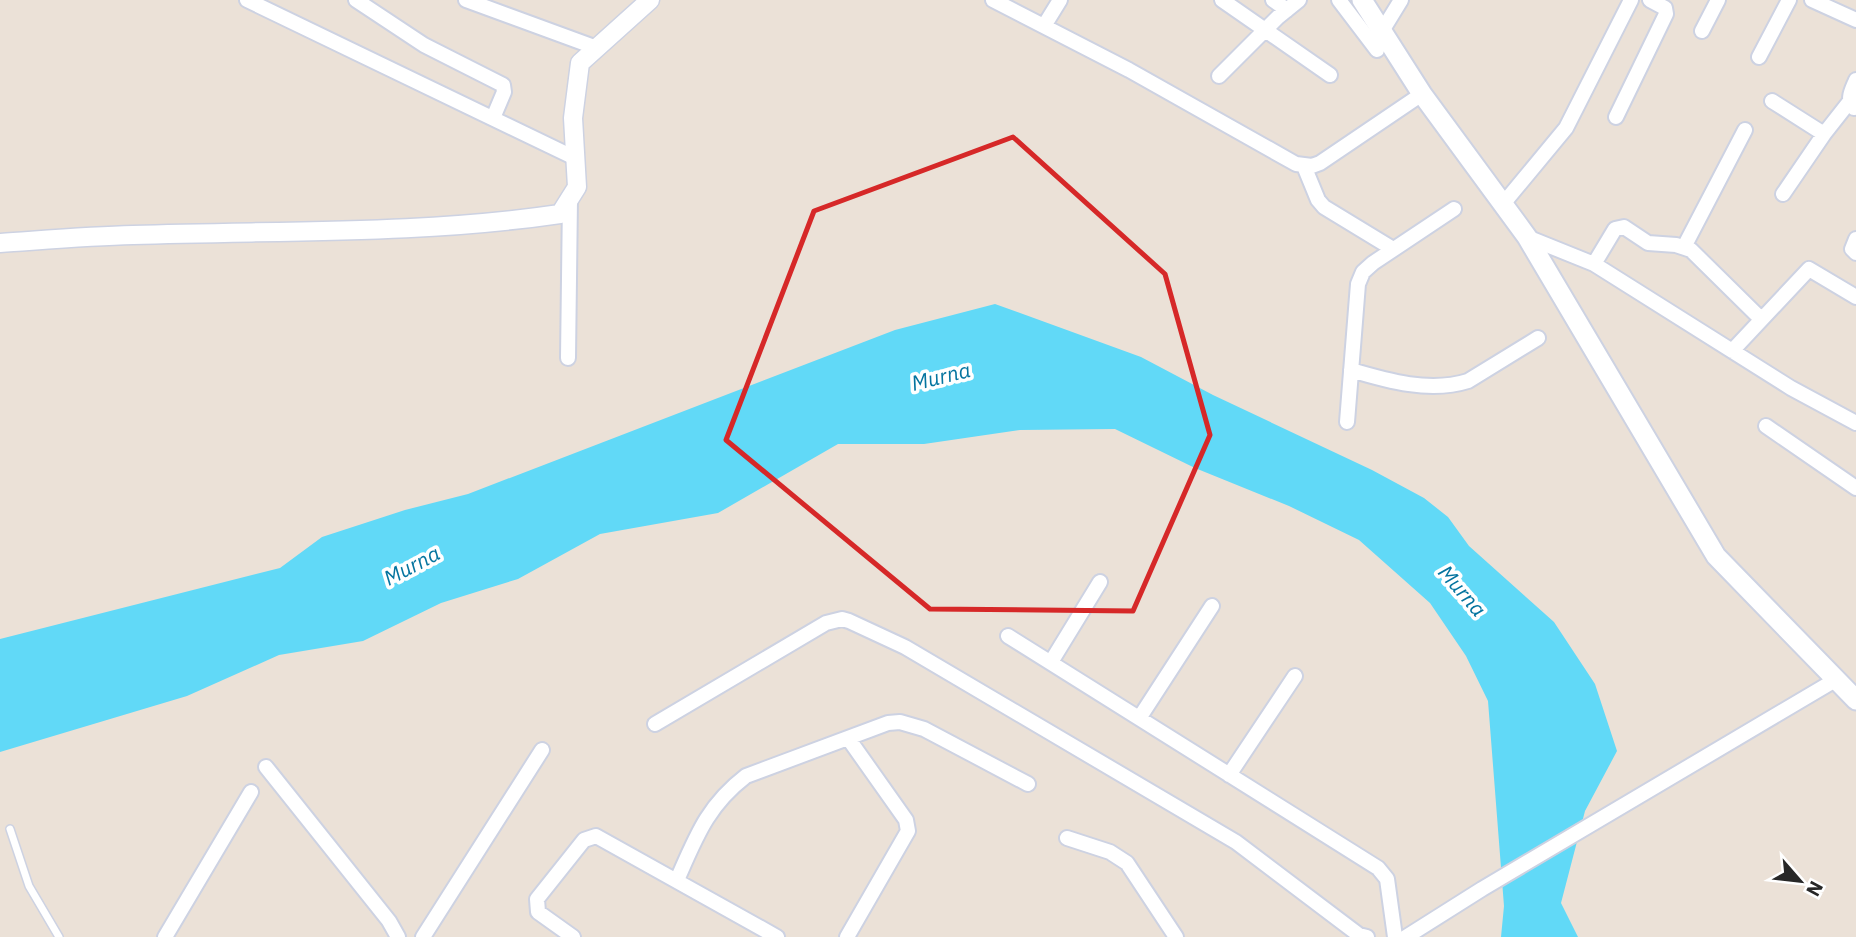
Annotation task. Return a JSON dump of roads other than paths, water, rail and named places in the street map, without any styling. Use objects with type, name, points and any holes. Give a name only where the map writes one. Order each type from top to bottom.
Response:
[{"type":"main road","points":[[1362,0],[1379,40],[1527,237],[1716,556],[1856,700]]},
{"type":"street","points":[[247,0],[575,158]]},
{"type":"street","points":[[356,0],[424,45],[503,85],[504,92],[493,118]]},
{"type":"street","points":[[466,0],[597,48]]},
{"type":"street","points":[[0,243],[133,235],[308,232],[501,223],[560,214],[577,187],[573,118],[580,63],[650,0]]},
{"type":"street","points":[[993,0],[1129,70],[1304,166],[1320,163],[1422,94]]},
{"type":"street","points":[[1044,26],[1060,0]]},
{"type":"street","points":[[1222,0],[1330,75]]},
{"type":"street","points":[[1273,0],[1287,10]]},
{"type":"street","points":[[1219,76],[1299,0]]},
{"type":"street","points":[[1339,0],[1379,40],[1401,0]]},
{"type":"street","points":[[1503,204],[1570,120],[1631,0]]},
{"type":"street","points":[[1616,117],[1666,15],[1665,8],[1650,0]]},
{"type":"street","points":[[1702,31],[1718,0]]},
{"type":"street","points":[[1759,57],[1789,0]]},
{"type":"street","points":[[1812,0],[1856,20]]},
{"type":"street","points":[[1783,194],[1824,134],[1853,105],[1856,80]]},
{"type":"street","points":[[1772,101],[1824,134]]},
{"type":"street","points":[[1684,247],[1745,130]]},
{"type":"street","points":[[1304,166],[1318,200],[1324,206],[1393,250]]},
{"type":"street","points":[[568,358],[570,199]]},
{"type":"street","points":[[1347,422],[1358,284],[1363,272],[1454,209]]},
{"type":"street","points":[[1594,264],[1615,229],[1624,227],[1648,243],[1691,250],[1761,319]]},
{"type":"street","points":[[1527,237],[1594,264],[1791,388],[1856,422]]},
{"type":"street","points":[[1856,239],[1853,248],[1856,253]]},
{"type":"street","points":[[1732,351],[1810,269],[1856,297]]},
{"type":"street","points":[[1351,370],[1398,383],[1456,385],[1468,381],[1538,338]]},
{"type":"street","points":[[1766,426],[1856,488]]},
{"type":"street","points":[[1051,662],[1100,582]]},
{"type":"street","points":[[1140,717],[1212,606]]},
{"type":"street","points":[[655,724],[826,623],[849,621],[905,647],[1236,842],[1359,935],[1367,937]]},
{"type":"street","points":[[1008,636],[1378,868],[1387,879],[1395,937]]},
{"type":"street","points":[[1229,775],[1295,676]]},
{"type":"street","points":[[1406,937],[1482,888],[1837,680]]},
{"type":"street","points":[[677,880],[702,822],[736,783],[755,772],[888,723],[911,724],[1028,784]]},
{"type":"street","points":[[847,937],[908,831],[906,820],[848,738]]},
{"type":"street","points":[[424,937],[541,750]]},
{"type":"street","points":[[265,767],[389,920],[398,937]]},
{"type":"street","points":[[165,937],[251,792]]},
{"type":"street","points":[[573,937],[538,912],[537,899],[590,836],[601,837],[778,937]]},
{"type":"street","points":[[1067,838],[1110,852],[1127,863],[1176,937]]},
{"type":"lane","points":[[10,829],[29,886],[59,937]]},
{"type":"water","name":"Murna","points":[[995,304],[1141,357],[1424,498],[1448,517],[1469,546],[1554,622],[1595,684],[1617,751],[1585,811],[1561,903],[1578,937],[1501,937],[1504,906],[1488,701],[1466,656],[1430,603],[1359,540],[1289,506],[1195,468],[1115,429],[1020,430],[924,444],[838,444],[718,513],[600,534],[518,579],[441,603],[363,641],[279,655],[187,696],[0,752],[0,639],[280,568],[322,537],[405,510],[468,494],[895,330]]}]
